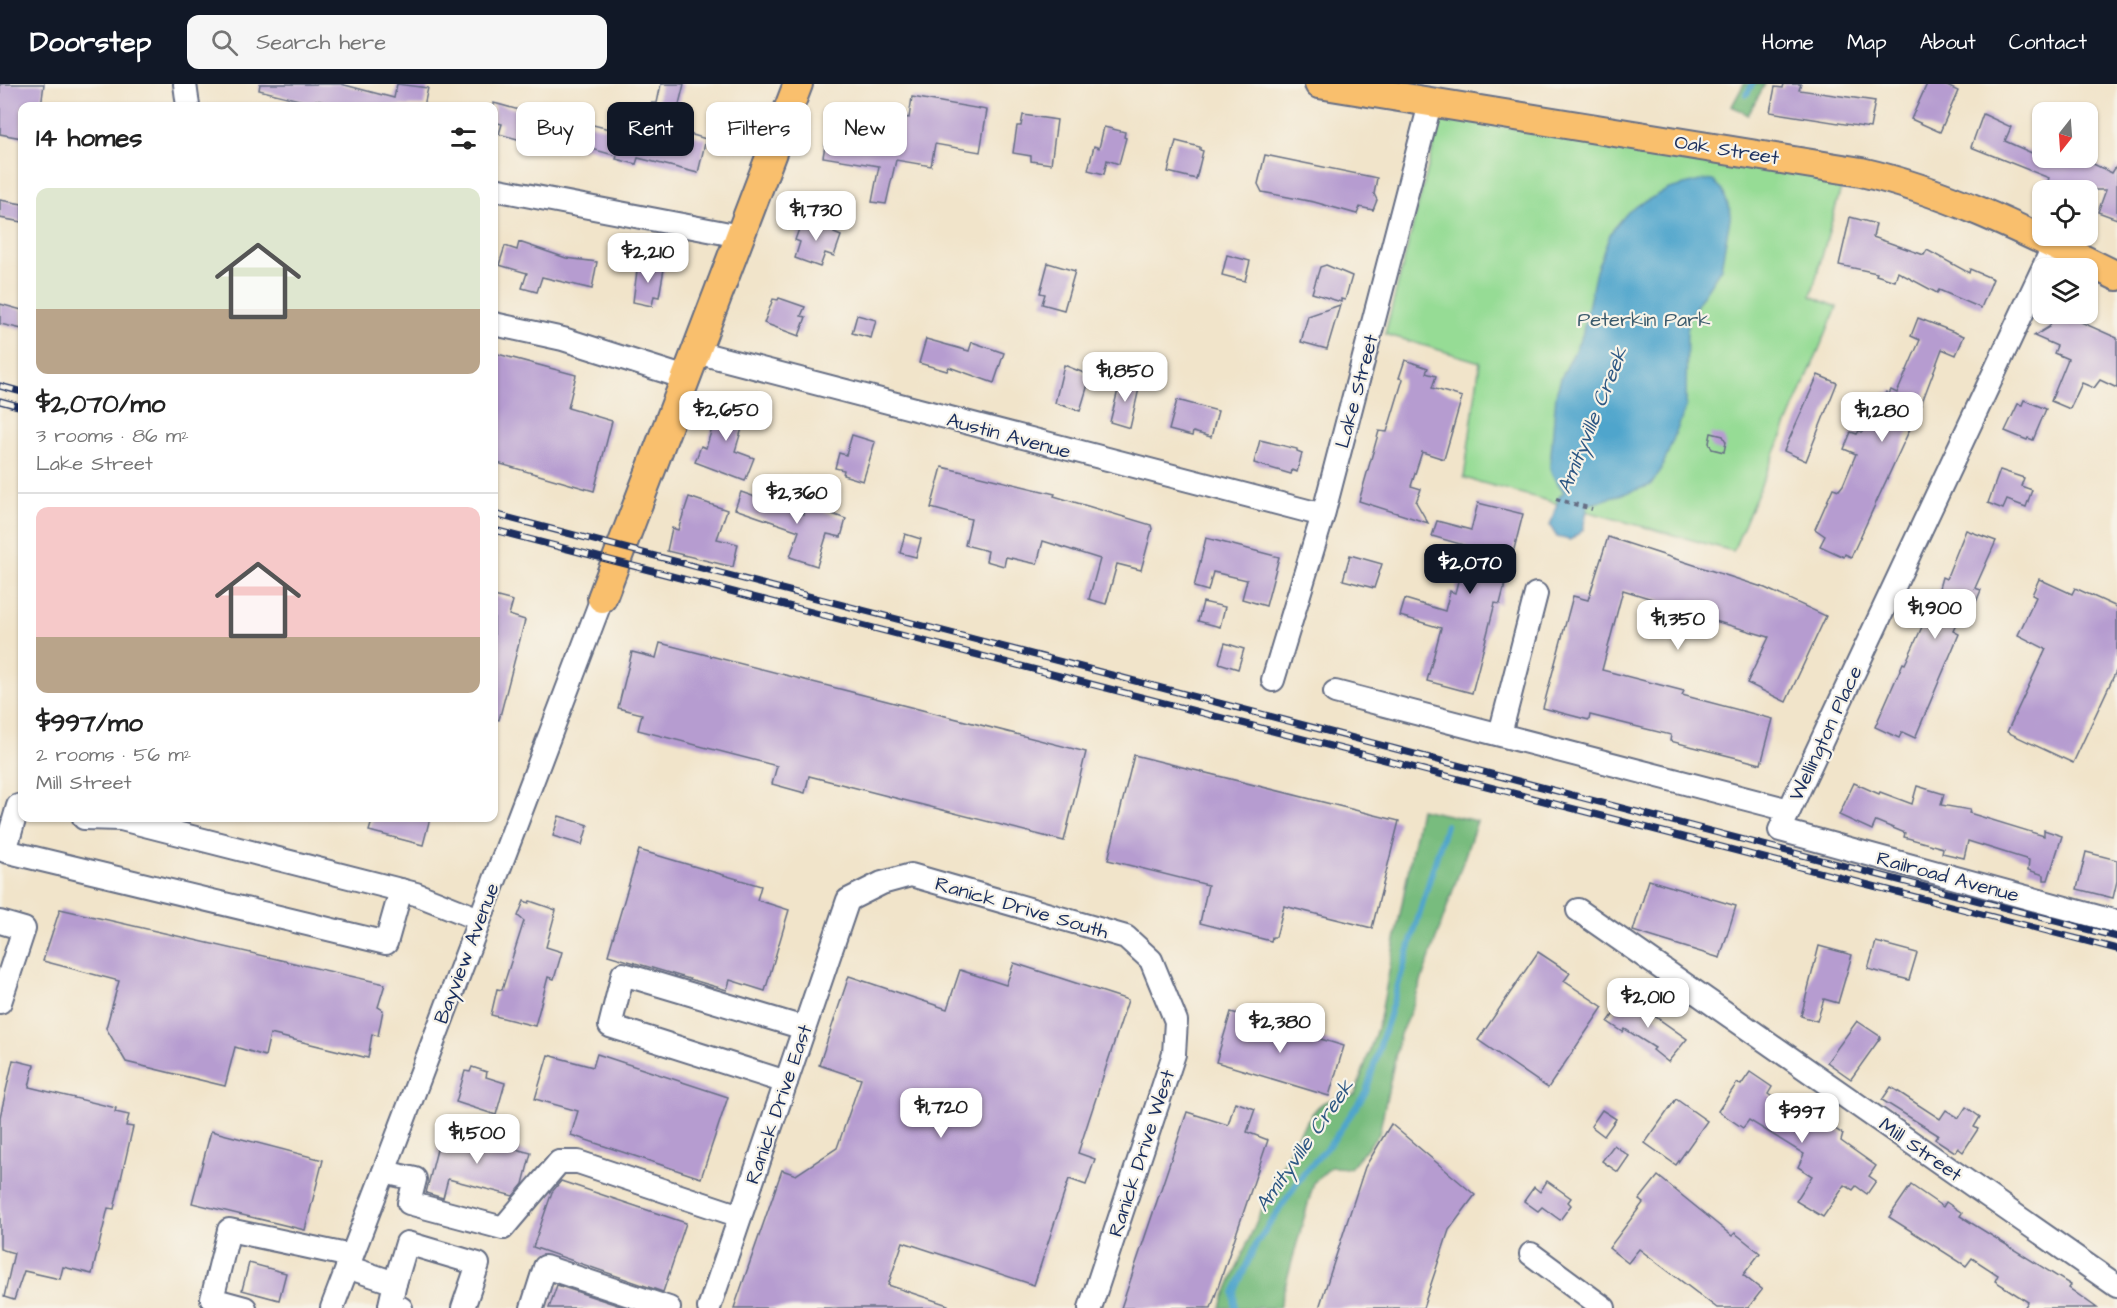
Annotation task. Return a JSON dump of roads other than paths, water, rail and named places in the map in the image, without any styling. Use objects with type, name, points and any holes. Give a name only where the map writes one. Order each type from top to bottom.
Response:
[{"type":"main road","points":[[602,598],[798,84]]},
{"type":"main road","name":"Oak Street","points":[[1319,84],[1431,100],[1861,171],[1916,186],[2032,236]]},
{"type":"main road","name":"Oak Street","points":[[2056,246],[2117,276]]},
{"type":"street","points":[[185,84],[187,102]]},
{"type":"street","name":"Lake Street","points":[[1273,680],[1323,515],[1431,100]]},
{"type":"street","points":[[498,190],[741,236]]},
{"type":"street","name":"Wellington Place","points":[[1784,820],[2054,246]]},
{"type":"street","name":"Austin Avenue","points":[[498,325],[691,365],[1323,515]]},
{"type":"street","points":[[1500,734],[1536,594]]},
{"type":"street","name":"Bayview Avenue","points":[[332,1308],[602,598]]},
{"type":"street","name":"Railroad Avenue","points":[[1335,692],[1500,734],[2117,922]]},
{"type":"street","points":[[18,806],[2,853],[386,943],[401,890]]},
{"type":"street","points":[[133,822],[401,890],[479,919]]},
{"type":"street","name":"Ranick Drive South","points":[[848,900],[882,883],[911,875],[1126,937],[1151,960],[1167,997]]},
{"type":"street","name":"Ranick Drive East","points":[[709,1308],[848,900]]},
{"type":"street","name":"Mill Street","points":[[1578,910],[2117,1286]]},
{"type":"street","points":[[0,922],[24,929],[0,1002]]},
{"type":"street","points":[[786,1082],[610,1026],[623,974],[804,1028]]},
{"type":"street","name":"Ranick Drive West","points":[[1090,1308],[1174,1054],[1176,1021],[1167,997]]},
{"type":"street","points":[[384,1172],[416,1179],[409,1203],[503,1228],[559,1162],[578,1162],[740,1216]]},
{"type":"street","points":[[245,1308],[212,1299],[229,1230],[349,1262],[395,1283]]},
{"type":"street","points":[[401,1308],[390,1305],[407,1243],[478,1264],[463,1308]]},
{"type":"street","points":[[1531,1254],[1604,1308]]},
{"type":"street","points":[[532,1308],[545,1267],[669,1308]]},
{"type":"water","points":[[1704,180],[1713,181],[1722,189],[1731,213],[1721,268],[1687,320],[1686,406],[1661,470],[1651,485],[1588,505],[1583,530],[1570,540],[1557,537],[1550,526],[1559,497],[1564,492],[1552,475],[1550,466],[1556,395],[1561,378],[1582,336],[1596,271],[1611,232],[1628,212],[1640,204],[1669,189]]},
{"type":"waterway","name":"Amityville Creek","points":[[1747,94],[1752,84]]},
{"type":"waterway","name":"Amityville Creek","points":[[1235,1308],[1234,1293],[1256,1244],[1304,1173],[1332,1142],[1366,1092],[1446,825]]},
{"type":"railway","points":[[0,386],[18,391]]},
{"type":"railway","points":[[0,401],[18,406]]},
{"type":"railway","points":[[498,515],[2117,937]]},
{"type":"railway","points":[[498,531],[2117,949]]},
{"type":"park label","name":"Peterkin Park","points":[[1644,319]]}]
